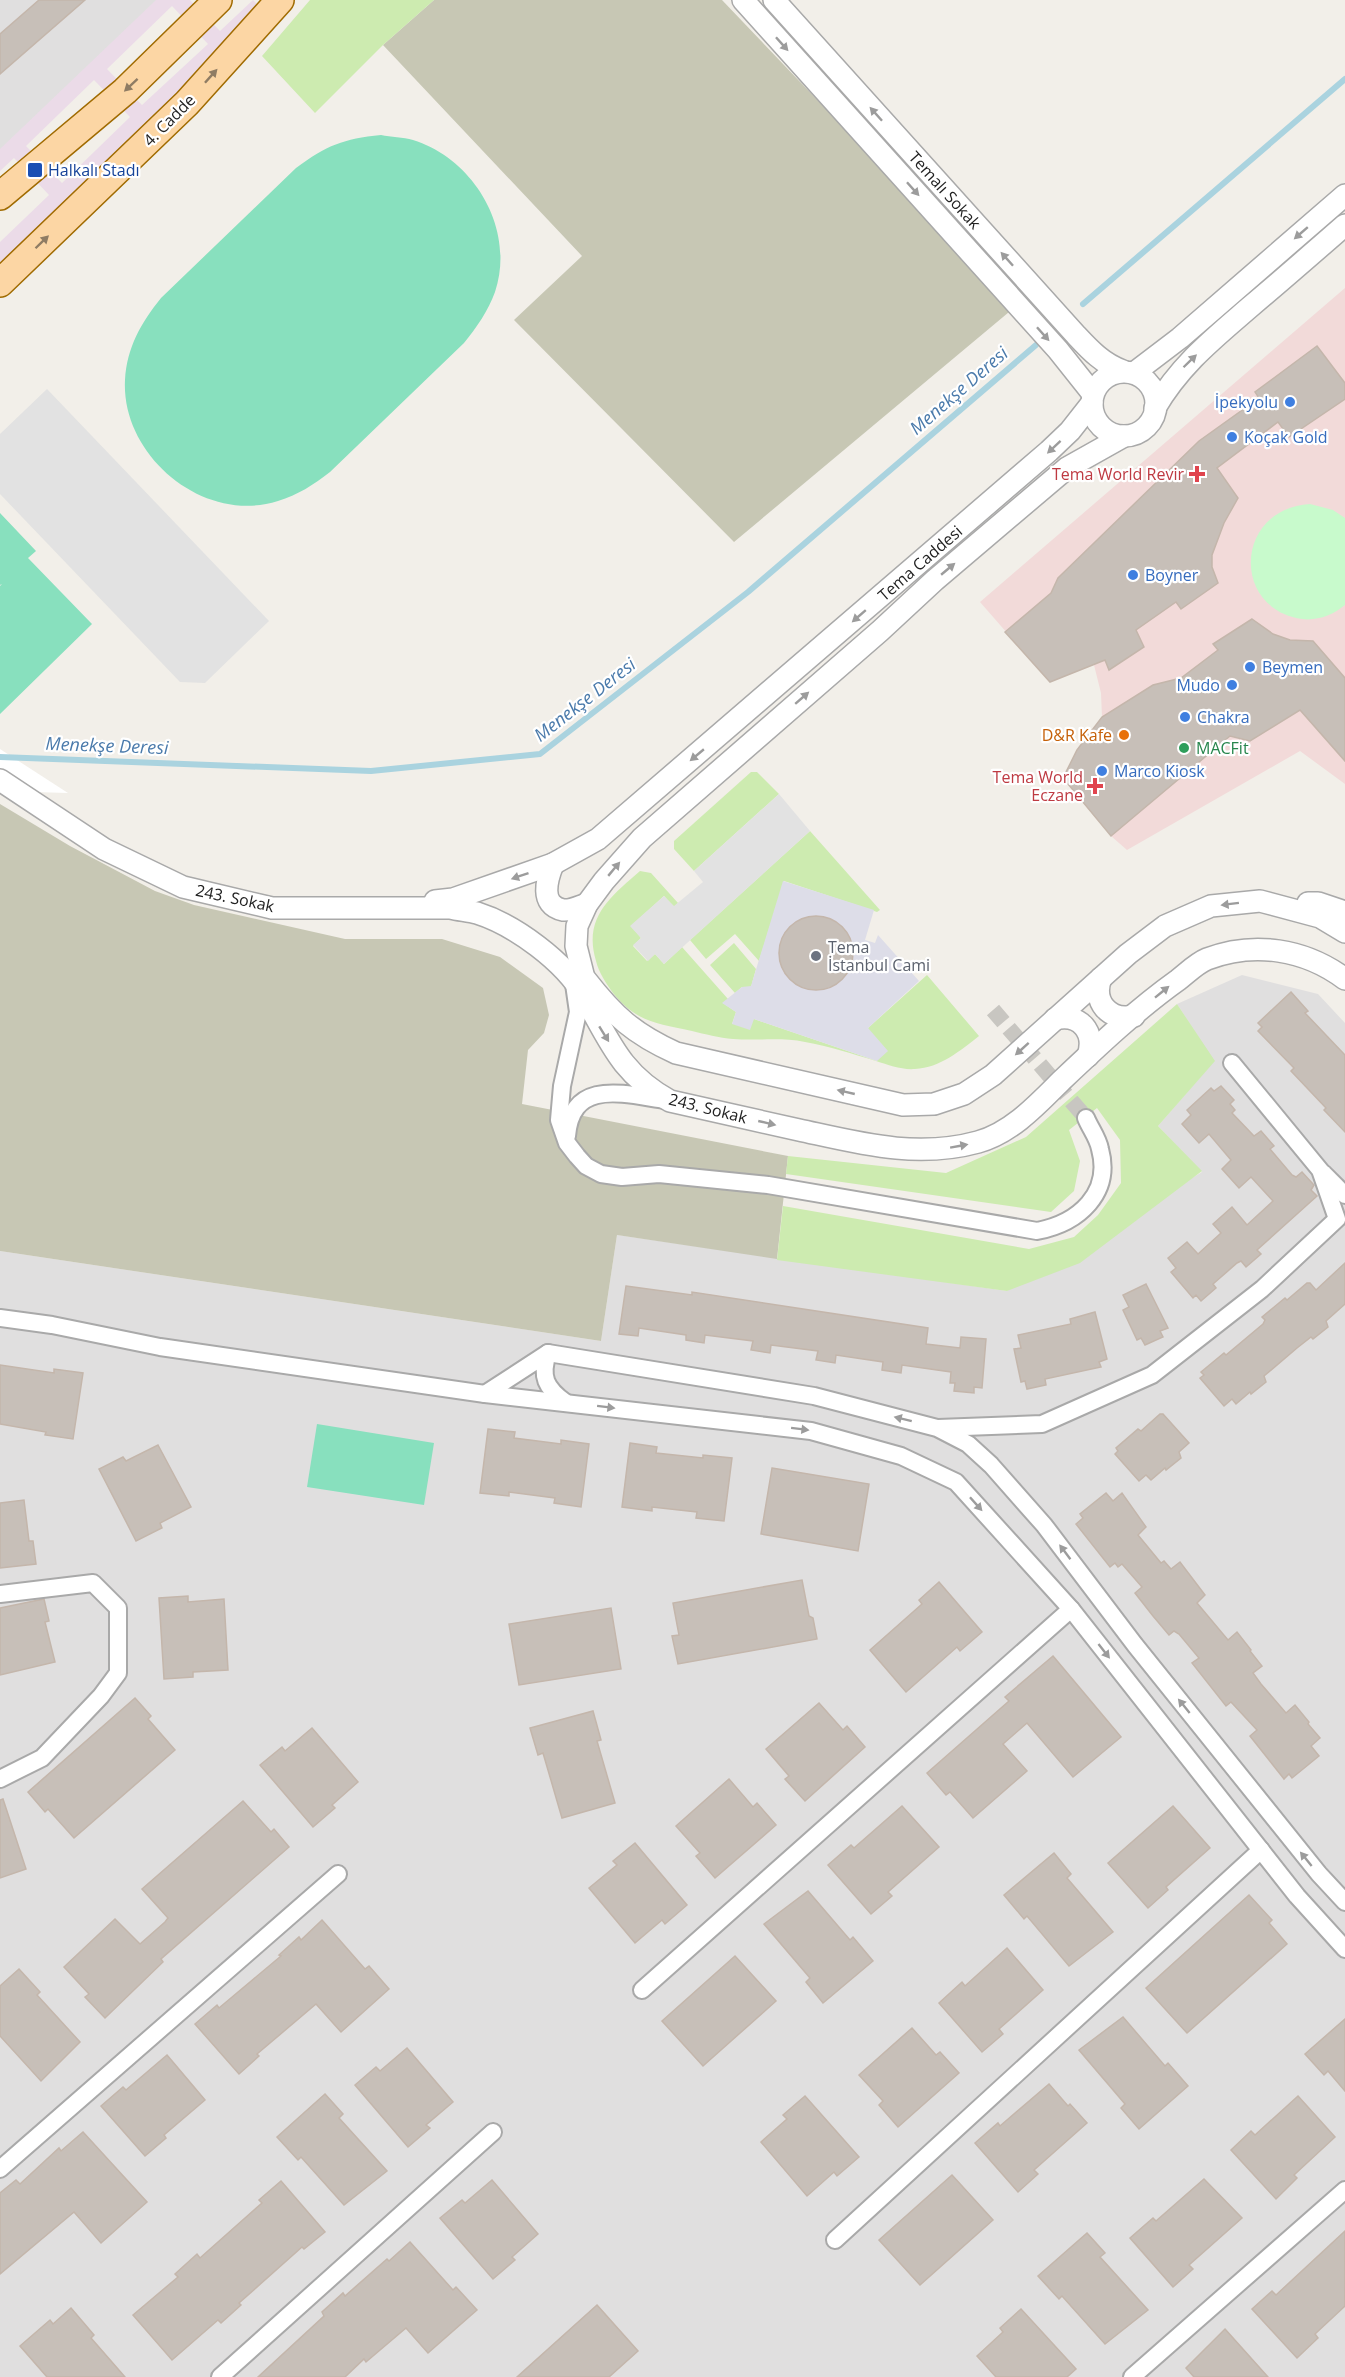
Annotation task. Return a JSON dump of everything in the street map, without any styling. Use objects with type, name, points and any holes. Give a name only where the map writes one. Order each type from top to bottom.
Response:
[{"type":"main road","points":[[0,196],[125,91],[218,0]]},
{"type":"main road","name":"4. Cadde","points":[[0,283],[187,103],[280,0]]},
{"type":"street","points":[[743,0],[1058,350],[1093,398],[1096,420],[1104,429],[1124,436]]},
{"type":"street","name":"Temalı Sokak","points":[[774,0],[1081,341],[1109,366],[1128,372]]},
{"type":"street","points":[[1093,398],[1099,383],[1106,377],[1128,372],[1180,338],[1345,195]]},
{"type":"street","points":[[1155,408],[1170,382],[1189,362],[1345,225]]},
{"type":"street","points":[[1086,1118],[1100,1149],[1102,1183],[1081,1214],[1053,1228],[1037,1231],[768,1185],[668,1175],[622,1177],[601,1174],[586,1166],[567,1143],[559,1120],[562,1086],[578,1012],[577,926],[587,904],[622,858],[642,838],[880,631],[935,580],[1067,468],[1124,436],[1145,427],[1153,417],[1155,397],[1151,387],[1143,379],[1128,372]]},
{"type":"street","name":"Tema Caddesi","points":[[453,899],[553,864],[598,839],[1049,451],[1070,431],[1093,398]]},
{"type":"street","name":"243. Sokak","points":[[0,780],[104,849],[183,887],[272,908],[450,908],[476,913],[513,930],[538,947],[603,1001],[629,1028],[676,1053],[903,1105],[934,1104],[964,1094],[993,1075],[1101,978],[1166,926],[1211,906],[1260,900],[1320,917],[1345,932]]},
{"type":"street","points":[[553,864],[546,880],[546,892],[552,903],[562,910],[587,904]]},
{"type":"street","points":[[369,907],[453,899]]},
{"type":"street","name":"243. Sokak","points":[[453,899],[481,903],[506,913],[534,932],[579,980],[601,1029],[622,1062],[650,1090],[670,1101],[882,1148],[928,1150],[980,1142],[1008,1129],[1163,990],[1205,960],[1240,950],[1270,949],[1306,958],[1345,979]]},
{"type":"street","points":[[1260,900],[1318,903],[1345,912]]},
{"type":"street","points":[[1101,978],[1098,994],[1105,1009],[1118,1017],[1134,1016]]},
{"type":"street","points":[[1056,1019],[1072,1018],[1085,1026],[1091,1041],[1088,1056]]},
{"type":"street","points":[[1232,1064],[1320,1170],[1345,1195]]},
{"type":"street","points":[[567,1143],[569,1120],[573,1111],[581,1102],[594,1095],[611,1092],[670,1101]]},
{"type":"street","points":[[938,1428],[1042,1424],[1152,1376],[1262,1289],[1341,1219],[1320,1170]]},
{"type":"street","points":[[0,1318],[52,1324],[160,1347],[485,1394],[811,1431],[901,1456],[956,1482],[1071,1609],[1297,1896],[1345,1949]]},
{"type":"street","points":[[548,1353],[545,1362],[545,1380],[550,1390],[565,1402]]},
{"type":"street","points":[[485,1394],[548,1353],[814,1396],[938,1428],[968,1444],[991,1465],[1044,1525],[1179,1700],[1318,1874],[1345,1902]]},
{"type":"street","points":[[0,1594],[93,1583],[118,1608],[118,1673],[101,1696],[42,1758],[0,1779]]},
{"type":"street","points":[[642,1990],[1071,1609]]},
{"type":"street","points":[[835,2240],[1261,1850]]},
{"type":"street","points":[[0,2169],[338,1874]]},
{"type":"street","points":[[220,2377],[493,2132]]},
{"type":"street","points":[[1132,2377],[1345,2190]]},
{"type":"shaded area","points":[[0,0],[159,0],[0,157]]},
{"type":"shaded area","points":[[156,0],[190,0],[220,31],[253,0],[265,12],[0,264],[0,242],[49,195],[14,158],[0,171],[0,149]],"holes":[[[172,6],[208,44],[142,105],[107,69]],[[94,80],[130,117],[62,183],[26,146]]]},
{"type":"shaded area","points":[[434,0],[722,0],[1015,307],[734,542],[514,320],[582,256],[383,45]]},
{"type":"shaded area","points":[[1345,288],[1345,784],[1300,751],[1127,850],[1111,836],[1063,779],[1077,750],[1102,717],[1101,693],[1094,665],[1050,682],[980,602]]},
{"type":"shaded area","points":[[47,389],[269,621],[205,683],[180,682],[0,494],[0,434]]},
{"type":"shaded area","points":[[779,794],[810,831],[664,964],[655,954],[648,961],[633,945],[641,938],[630,926],[664,896],[674,906],[703,882],[694,871]]},
{"type":"shaded area","points":[[0,804],[70,846],[155,891],[194,905],[345,939],[442,939],[500,957],[543,988],[549,1015],[544,1033],[528,1050],[522,1104],[788,1156],[777,1259],[617,1235],[601,1341],[0,1251]]},
{"type":"shaded area","points":[[783,881],[874,910],[865,940],[875,943],[878,935],[919,981],[868,1028],[888,1051],[877,1061],[754,1019],[750,1030],[732,1024],[736,1012],[722,1003],[742,987],[751,986]]},
{"type":"shaded area","points":[[1242,975],[1318,994],[1345,1023],[1345,2377],[0,2377],[0,1251],[601,1341],[617,1235],[1007,1291],[1202,1172],[1158,1126],[1214,1061],[1177,1004]]},
{"type":"green space","points":[[310,0],[434,0],[383,45],[315,113],[262,56]]},
{"type":"green space","points":[[381,135],[413,140],[435,149],[471,180],[485,200],[500,244],[500,268],[495,292],[489,306],[464,343],[330,472],[311,485],[278,501],[250,506],[222,503],[196,493],[172,478],[152,458],[137,434],[127,408],[126,368],[136,336],[161,298],[296,168],[336,144]]},
{"type":"green space","points":[[1310,504],[1333,510],[1345,518],[1345,605],[1325,616],[1302,619],[1279,611],[1263,598],[1253,580],[1251,560],[1255,540],[1267,523],[1285,510]]},
{"type":"green space","points":[[0,513],[36,551],[28,558],[92,624],[0,714],[0,586],[2,584],[0,585]]},
{"type":"green space","points":[[751,772],[757,772],[779,794],[694,871],[674,849],[674,841]]},
{"type":"green space","points":[[810,831],[880,910],[877,912],[784,881],[759,961],[735,934],[706,959],[690,940]]},
{"type":"green space","points":[[640,871],[651,873],[678,903],[674,907],[664,896],[631,926],[641,938],[633,946],[647,961],[655,954],[664,964],[682,947],[728,999],[723,1003],[736,1012],[732,1024],[754,1019],[877,1061],[868,1028],[927,975],[979,1036],[941,1062],[924,1068],[910,1069],[895,1067],[814,1044],[787,1040],[723,1038],[658,1023],[639,1016],[622,1003],[601,974],[593,946],[593,932],[596,920],[609,900]]},
{"type":"green space","points":[[734,943],[756,969],[751,987],[742,987],[735,993],[710,965]]},
{"type":"green space","points":[[1177,1004],[1215,1061],[1158,1126],[1202,1171],[1080,1263],[1007,1291],[777,1260],[783,1206],[1029,1249],[1074,1237],[1098,1215],[1121,1183],[1120,1140],[1097,1108],[1069,1130],[1080,1161],[1074,1191],[1051,1212],[786,1174],[788,1156],[946,1173],[1026,1137]]},
{"type":"green space","points":[[317,1424],[434,1443],[424,1505],[307,1487]]},
{"type":"pier","points":[[0,749],[68,793],[0,791]]},
{"type":"building","points":[[39,0],[85,0],[0,74],[0,34]]},
{"type":"building","points":[[1317,346],[1345,383],[1345,399],[1289,437],[1278,422],[1217,468],[1238,498],[1224,523],[1212,555],[1212,567],[1218,583],[1181,609],[1176,602],[1136,630],[1144,647],[1109,670],[1105,660],[1050,682],[1005,632],[1051,593],[1058,578],[1199,441],[1259,398],[1255,392]]},
{"type":"building","points":[[1252,619],[1273,634],[1290,640],[1313,641],[1345,678],[1345,761],[1300,710],[1250,741],[1230,736],[1111,836],[1063,778],[1077,750],[1102,717],[1153,685],[1181,678],[1218,650],[1213,644]]},
{"type":"building","name":"Tema İstanbul Cami","points":[[809,916],[823,916],[837,922],[847,932],[853,946],[851,967],[837,984],[823,990],[809,990],[795,984],[785,974],[779,960],[779,946],[785,932],[795,922]]},
{"type":"building","points":[[1291,992],[1308,1011],[1305,1013],[1345,1055],[1345,1132],[1291,1071],[1294,1068],[1258,1031],[1262,1027],[1258,1023]]},
{"type":"building","points":[[1221,1086],[1234,1100],[1230,1104],[1235,1110],[1232,1113],[1254,1136],[1261,1131],[1274,1146],[1270,1149],[1292,1175],[1296,1177],[1302,1172],[1314,1185],[1311,1190],[1317,1196],[1257,1250],[1261,1254],[1246,1267],[1241,1261],[1237,1263],[1213,1284],[1216,1288],[1201,1301],[1196,1295],[1193,1298],[1171,1272],[1176,1268],[1168,1258],[1187,1242],[1198,1254],[1221,1233],[1213,1224],[1232,1207],[1247,1225],[1273,1201],[1251,1177],[1239,1188],[1222,1169],[1231,1160],[1209,1134],[1199,1143],[1182,1124],[1191,1115],[1187,1110],[1211,1088],[1214,1091]]},
{"type":"building","points":[[1345,1263],[1345,1304],[1326,1321],[1328,1327],[1313,1339],[1311,1337],[1264,1376],[1266,1382],[1251,1394],[1250,1392],[1236,1404],[1232,1399],[1224,1406],[1200,1378],[1204,1375],[1201,1372],[1224,1353],[1226,1355],[1263,1324],[1265,1320],[1262,1317],[1285,1298],[1287,1300],[1307,1283],[1310,1283],[1316,1290]]},
{"type":"building","points":[[1146,1284],[1168,1328],[1160,1331],[1163,1337],[1145,1345],[1141,1338],[1137,1340],[1123,1310],[1129,1307],[1123,1295]]},
{"type":"building","points":[[626,1286],[692,1295],[692,1292],[928,1328],[926,1344],[960,1348],[961,1337],[986,1339],[982,1388],[974,1387],[974,1393],[954,1391],[955,1383],[950,1383],[951,1372],[902,1365],[901,1373],[882,1370],[883,1362],[836,1355],[835,1363],[816,1360],[818,1351],[771,1345],[770,1353],[751,1350],[753,1341],[705,1335],[704,1343],[686,1340],[686,1335],[639,1328],[638,1336],[619,1334]]},
{"type":"building","points":[[1095,1312],[1107,1359],[1099,1362],[1101,1367],[1045,1379],[1046,1385],[1027,1389],[1025,1381],[1021,1382],[1014,1349],[1021,1348],[1018,1335],[1071,1324],[1070,1319]]},
{"type":"building","points":[[0,1365],[54,1373],[54,1369],[83,1373],[73,1439],[0,1424]]},
{"type":"building","points":[[1160,1414],[1163,1414],[1189,1443],[1179,1452],[1181,1458],[1166,1470],[1165,1468],[1151,1480],[1146,1475],[1139,1481],[1115,1454],[1118,1451],[1116,1448],[1138,1429],[1141,1431]]},
{"type":"building","points":[[488,1429],[515,1432],[514,1438],[561,1444],[561,1440],[589,1444],[581,1507],[554,1503],[555,1498],[509,1492],[509,1496],[480,1493]]},
{"type":"building","points":[[630,1443],[657,1447],[656,1453],[703,1458],[703,1455],[732,1458],[724,1521],[696,1518],[697,1512],[652,1507],[652,1511],[622,1507]]},
{"type":"building","points":[[158,1445],[191,1507],[160,1523],[162,1528],[136,1541],[99,1469],[123,1457],[126,1461]]},
{"type":"building","points":[[772,1468],[869,1484],[858,1551],[761,1534]]},
{"type":"building","points":[[1106,1493],[1113,1501],[1122,1493],[1146,1527],[1138,1535],[1161,1563],[1164,1561],[1171,1569],[1180,1562],[1205,1595],[1197,1603],[1228,1640],[1237,1632],[1262,1666],[1253,1673],[1261,1684],[1286,1713],[1295,1705],[1320,1738],[1311,1746],[1319,1756],[1292,1778],[1289,1774],[1284,1779],[1250,1736],[1257,1730],[1231,1702],[1226,1706],[1192,1663],[1199,1658],[1179,1634],[1174,1631],[1169,1635],[1153,1616],[1135,1593],[1142,1587],[1122,1564],[1118,1567],[1115,1563],[1110,1567],[1076,1524],[1083,1518],[1080,1514]]},
{"type":"building","points":[[24,1500],[29,1541],[33,1541],[36,1564],[0,1568],[0,1503]]},
{"type":"building","points":[[802,1580],[809,1616],[813,1618],[817,1639],[678,1664],[672,1636],[679,1635],[673,1603]]},
{"type":"building","points":[[939,1582],[982,1632],[960,1651],[957,1647],[906,1692],[870,1650],[922,1604],[919,1600]]},
{"type":"building","points":[[188,1596],[188,1602],[224,1599],[228,1670],[193,1672],[193,1677],[164,1679],[159,1598]]},
{"type":"building","points":[[44,1599],[49,1621],[45,1622],[55,1662],[0,1675],[0,1608]]},
{"type":"building","points":[[611,1608],[621,1669],[519,1685],[509,1624]]},
{"type":"building","points":[[1053,1656],[1121,1737],[1073,1777],[1027,1723],[1003,1744],[1027,1771],[973,1818],[950,1792],[946,1795],[927,1773],[1009,1701],[1005,1697]]},
{"type":"building","points":[[135,1698],[151,1716],[148,1719],[175,1750],[74,1838],[48,1809],[45,1812],[28,1792]]},
{"type":"building","points":[[819,1703],[843,1730],[847,1726],[865,1747],[805,1801],[785,1779],[789,1776],[766,1749]]},
{"type":"building","points":[[593,1711],[601,1740],[597,1741],[615,1803],[562,1818],[543,1753],[538,1755],[530,1728]]},
{"type":"building","points":[[312,1728],[358,1782],[332,1805],[335,1808],[313,1827],[260,1765],[282,1747],[285,1751]]},
{"type":"building","points":[[729,1779],[753,1807],[757,1803],[776,1825],[715,1878],[696,1856],[700,1853],[676,1826]]},
{"type":"building","points":[[3,1799],[26,1869],[0,1878],[0,1800]]},
{"type":"building","points":[[243,1801],[271,1832],[274,1829],[289,1847],[161,1959],[163,1962],[105,2018],[85,1997],[89,1994],[64,1967],[115,1919],[140,1944],[165,1922],[168,1918],[142,1889]]},
{"type":"building","points":[[902,1806],[939,1847],[888,1892],[892,1896],[871,1914],[828,1865],[851,1845],[854,1848]]},
{"type":"building","points":[[1173,1806],[1210,1848],[1166,1887],[1168,1890],[1148,1908],[1108,1863]]},
{"type":"building","points":[[635,1843],[687,1905],[665,1924],[662,1920],[635,1943],[589,1888],[617,1865],[613,1861]]},
{"type":"building","points":[[1054,1853],[1071,1874],[1067,1878],[1113,1932],[1069,1966],[1027,1916],[1024,1919],[1004,1895]]},
{"type":"building","points":[[808,1891],[850,1940],[853,1937],[873,1961],[823,2003],[806,1982],[810,1978],[764,1924]]},
{"type":"building","points":[[1249,1895],[1272,1920],[1269,1923],[1287,1944],[1187,2033],[1146,1988]]},
{"type":"building","points":[[322,1920],[365,1969],[369,1966],[389,1989],[341,2032],[316,2004],[257,2054],[259,2056],[239,2074],[195,2024],[217,2005],[219,2008],[281,1956],[279,1955],[299,1937],[301,1940]]},
{"type":"building","points":[[1007,1948],[1043,1990],[999,2029],[1003,2034],[982,2052],[939,2003],[962,1982],[965,1986]]},
{"type":"building","points":[[735,1956],[776,2001],[703,2066],[662,2021]]},
{"type":"building","points":[[19,1969],[40,1992],[37,1995],[80,2042],[41,2081],[0,2036],[0,1986]]},
{"type":"building","points":[[1123,2017],[1165,2066],[1168,2063],[1188,2086],[1139,2129],[1121,2108],[1125,2104],[1079,2050]]},
{"type":"building","points":[[1345,2019],[1345,2091],[1328,2071],[1324,2075],[1305,2054]]},
{"type":"building","points":[[912,2028],[936,2055],[940,2052],[959,2073],[898,2127],[879,2105],[883,2101],[859,2075]]},
{"type":"building","points":[[407,2048],[453,2102],[426,2125],[430,2128],[408,2147],[355,2085],[376,2067],[380,2071]]},
{"type":"building","points":[[167,2055],[205,2100],[164,2135],[166,2138],[145,2156],[101,2106],[123,2087],[126,2090]]},
{"type":"building","points":[[1049,2084],[1087,2123],[1034,2170],[1038,2174],[1018,2192],[975,2143],[998,2123],[1000,2126]]},
{"type":"building","points":[[325,2094],[343,2114],[339,2118],[387,2171],[344,2205],[301,2157],[298,2160],[277,2137]]},
{"type":"building","points":[[805,2096],[859,2157],[837,2176],[834,2172],[807,2196],[761,2142],[787,2119],[783,2115]]},
{"type":"building","points":[[1298,2096],[1335,2137],[1294,2175],[1297,2178],[1276,2199],[1231,2150],[1251,2131],[1255,2135]]},
{"type":"building","points":[[83,2132],[147,2202],[101,2243],[74,2212],[0,2274],[0,2193],[16,2180],[20,2184],[59,2148],[61,2151]]},
{"type":"building","points":[[952,2175],[993,2220],[920,2285],[879,2240]]},
{"type":"building","points":[[1204,2179],[1242,2218],[1189,2265],[1193,2269],[1173,2287],[1130,2238],[1153,2218],[1156,2221]]},
{"type":"building","points":[[492,2180],[538,2234],[512,2257],[515,2260],[493,2279],[440,2218],[462,2200],[465,2203]]},
{"type":"building","points":[[281,2181],[325,2232],[304,2249],[302,2247],[239,2303],[241,2305],[221,2323],[218,2320],[172,2360],[133,2315],[178,2277],[175,2274],[197,2254],[200,2258],[262,2203],[259,2200]]},
{"type":"building","points":[[1345,2231],[1345,2306],[1315,2334],[1318,2338],[1297,2358],[1252,2309],[1272,2291],[1276,2295]]},
{"type":"building","points":[[1087,2233],[1105,2253],[1100,2257],[1148,2310],[1105,2344],[1062,2296],[1059,2299],[1038,2276]]},
{"type":"building","points":[[410,2242],[453,2290],[456,2287],[477,2310],[428,2353],[406,2328],[366,2362],[364,2359],[345,2377],[258,2377],[324,2316],[322,2312],[343,2293],[345,2296]]},
{"type":"building","points":[[597,2305],[638,2351],[609,2377],[517,2377]]},
{"type":"building","points":[[71,2308],[94,2335],[91,2338],[125,2377],[47,2377],[20,2346],[50,2320],[53,2324]]},
{"type":"building","points":[[1021,2309],[1076,2369],[1067,2377],[996,2377],[977,2356],[1003,2332],[1000,2328]]},
{"type":"building","points":[[1225,2329],[1268,2377],[1194,2377],[1186,2368]]},
{"type":"waterway","name":"Menekşe Deresi","points":[[1083,304],[1345,79]]},
{"type":"waterway","name":"Menekşe Deresi","points":[[0,757],[371,771],[540,754],[748,592],[1036,345]]},
{"type":"tunnel","points":[[993,1010],[1086,1118]]},
{"type":"place","name":"Halkalı Stadı","points":[[35,170]]},
{"type":"place","name":"İpekyolu","points":[[1290,402]]},
{"type":"place","name":"Koçak Gold","points":[[1232,437]]},
{"type":"place","name":"Tema World Revir","points":[[1197,474]]},
{"type":"place","name":"Boyner","points":[[1133,575]]},
{"type":"place","name":"Beymen","points":[[1250,667]]},
{"type":"place","name":"Mudo","points":[[1232,685]]},
{"type":"place","name":"Chakra","points":[[1185,717]]},
{"type":"place","name":"D&R Kafe","points":[[1124,735]]},
{"type":"place","name":"MACFit","points":[[1184,748]]},
{"type":"place","name":"Marco Kiosk","points":[[1102,771]]},
{"type":"place","name":"Tema World Eczane","points":[[1095,786]]},
{"type":"place","name":"Tema İstanbul Cami","points":[[816,956]]}]
